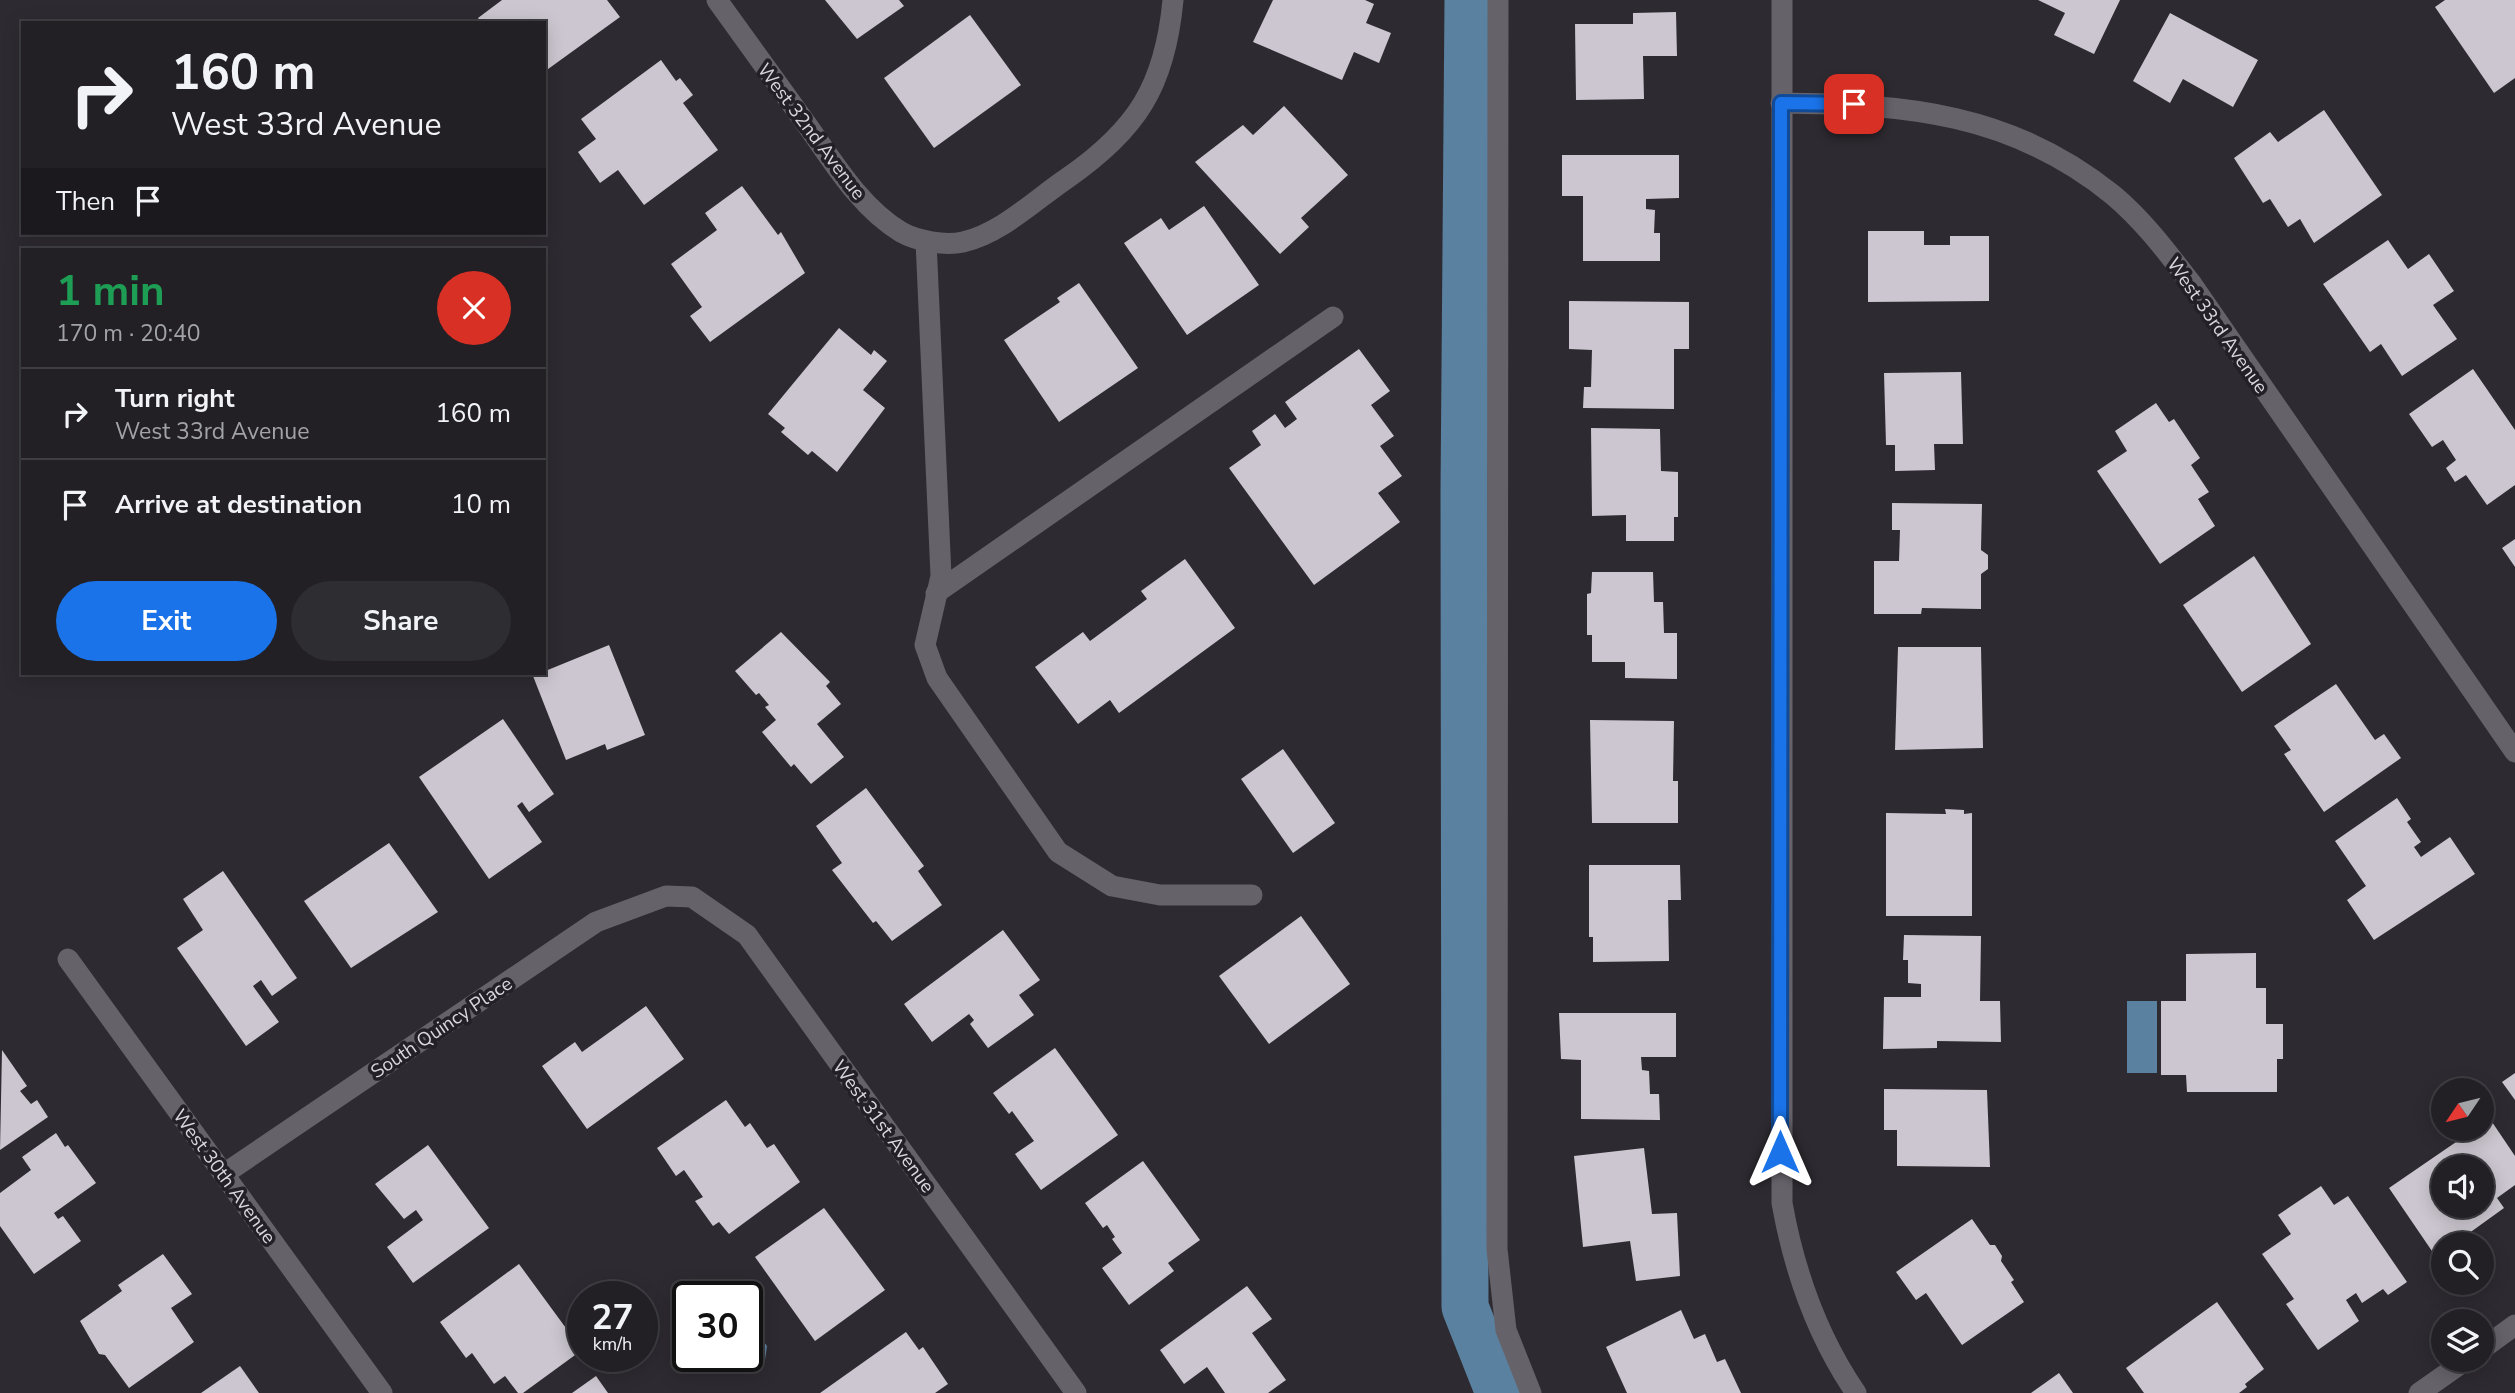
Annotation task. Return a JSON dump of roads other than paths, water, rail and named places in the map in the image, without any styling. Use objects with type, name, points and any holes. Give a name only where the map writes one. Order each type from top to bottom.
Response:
[{"type":"street","name":"West 32nd Avenue","points":[[717,0],[850,186],[867,205],[902,233],[926,241]]},
{"type":"street","points":[[1173,0],[1169,37],[1157,79],[1121,135],[1089,163],[983,237],[960,243],[926,241],[941,576],[925,645],[937,678],[1058,852],[1112,886],[1160,895],[1252,895]]},
{"type":"street","points":[[1498,0],[1497,1249],[1506,1330],[1531,1393]]},
{"type":"street","points":[[1782,0],[1782,1203],[1792,1257],[1816,1319],[1856,1393]]},
{"type":"street","name":"West 33rd Avenue","points":[[1781,103],[1879,106],[1954,116],[2054,154],[2114,195],[2154,235],[2191,283],[2515,752]]},
{"type":"street","points":[[936,593],[1333,317]]},
{"type":"street","name":"South Quincy Place","points":[[224,1174],[596,922],[666,896]]},
{"type":"street","name":"West 31st Avenue","points":[[666,896],[692,897],[747,935],[1076,1393]]},
{"type":"street","name":"West 30th Avenue","points":[[68,959],[382,1393]]},
{"type":"street","points":[[2494,1340],[2515,1325]]},
{"type":"street","points":[[2418,1393],[2449,1372]]},
{"type":"water","points":[[2127,1001],[2157,1001],[2157,1073],[2127,1073]]},
{"type":"water","points":[[763,1341],[767,1346],[763,1362]]},
{"type":"waterway","points":[[1468,0],[1464,491],[1465,1307],[1499,1393]]}]
